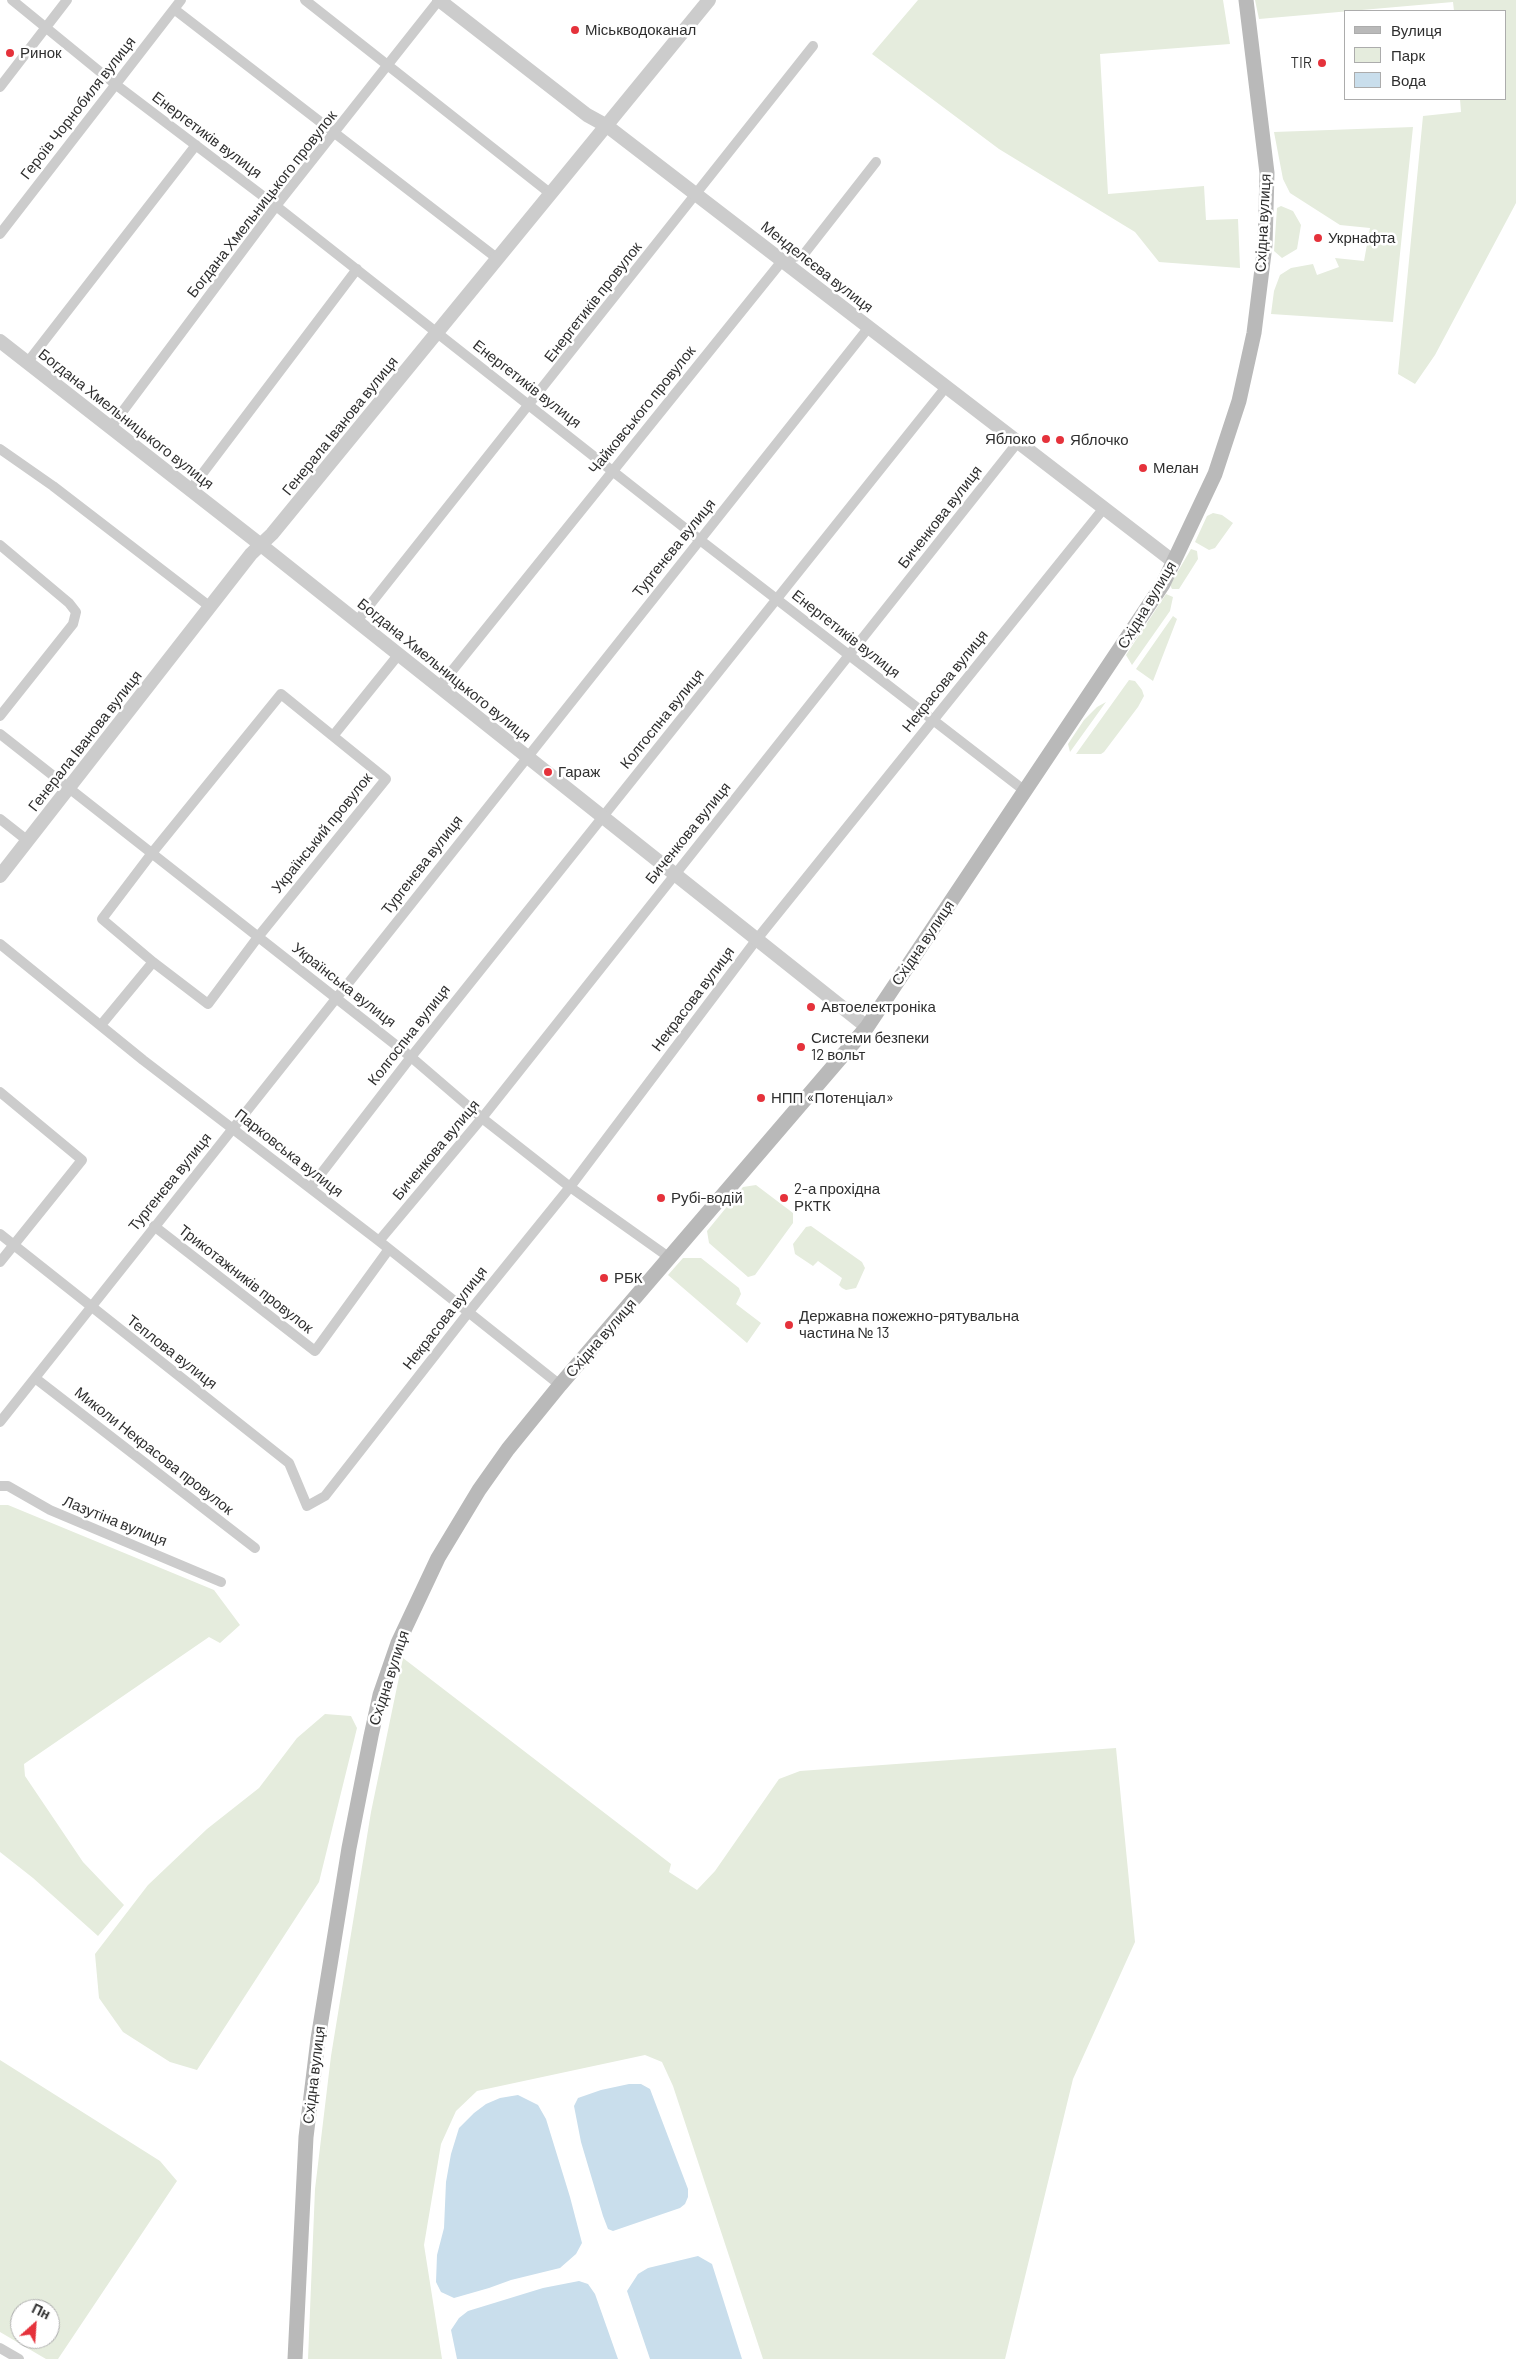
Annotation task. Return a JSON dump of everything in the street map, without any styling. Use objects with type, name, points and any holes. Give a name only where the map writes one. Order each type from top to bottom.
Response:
[{"type":"main road","name":"Східна вулиця","points":[[295,2359],[306,2137],[318,2039],[349,1848],[380,1695],[398,1644],[438,1558],[479,1490],[508,1449],[560,1385],[866,1027],[1141,619],[1174,562],[1215,474],[1238,401],[1255,323],[1265,245],[1267,173],[1246,0]]},
{"type":"street","name":"Енергетиків вулиця","points":[[12,0],[115,84],[276,206],[700,540],[1026,791]]},
{"type":"street","points":[[0,87],[67,0]]},
{"type":"street","name":"Героїв Чорнобиля вулиця","points":[[0,234],[180,0]]},
{"type":"street","points":[[305,0],[551,194]]},
{"type":"street","name":"Богдана Хмельницького провулок","points":[[111,427],[276,206],[439,0]]},
{"type":"street","name":"Менделєєва вулиця","points":[[439,0],[587,116],[607,126],[1174,562]]},
{"type":"street","name":"Генерала Іванова вулиця","points":[[0,876],[251,554],[272,534],[709,0]]},
{"type":"street","points":[[174,9],[498,259]]},
{"type":"street","name":"Енергетиків провулок","points":[[357,621],[697,195],[813,46]]},
{"type":"street","points":[[28,363],[196,145]]},
{"type":"street","points":[[782,261],[804,254],[876,162]]},
{"type":"street","name":"Чайковського провулок","points":[[439,687],[782,261]]},
{"type":"street","points":[[190,490],[357,269]]},
{"type":"street","name":"Тургенєва вулиця","points":[[0,1422],[90,1306],[869,327]]},
{"type":"street","name":"Богдана Хмельницького вулиця","points":[[0,341],[261,544],[866,1027]]},
{"type":"street","name":"Колгоспна вулиця","points":[[310,1188],[411,1057],[946,386]]},
{"type":"street","name":"Биченкова вулиця","points":[[379,1242],[482,1118],[1018,442]]},
{"type":"street","points":[[0,449],[53,486],[209,606]]},
{"type":"street","name":"Некрасова вулиця","points":[[307,1506],[326,1496],[468,1313],[570,1186],[756,939],[1104,508]]},
{"type":"street","points":[[0,545],[69,602],[76,612],[73,624],[0,716]]},
{"type":"street","points":[[333,736],[399,654]]},
{"type":"street","name":"Український провулок","points":[[281,694],[386,779],[258,936],[208,1004],[153,962],[102,919],[152,853],[281,694]]},
{"type":"street","name":"Українська вулиця","points":[[0,734],[411,1057],[482,1118],[570,1186],[670,1258]]},
{"type":"street","points":[[0,819],[28,841]]},
{"type":"street","name":"Парковська вулиця","points":[[0,944],[143,1060],[389,1249],[560,1385]]},
{"type":"street","points":[[101,1025],[153,962]]},
{"type":"street","points":[[0,1092],[82,1160],[0,1262]]},
{"type":"street","name":"Трикотажників провулок","points":[[154,1226],[315,1351],[389,1249]]},
{"type":"street","name":"Теплова вулиця","points":[[0,1234],[289,1463],[307,1506]]},
{"type":"street","name":"Миколи Некрасова провулок","points":[[35,1378],[255,1548]]},
{"type":"street","name":"Лазутіна вулиця","points":[[0,1486],[8,1486],[50,1510],[221,1582]]},
{"type":"street","points":[[0,2348],[19,2359]]},
{"type":"green space","points":[[918,0],[1223,0],[1230,44],[1100,54],[1108,194],[1204,186],[1206,220],[1238,219],[1240,268],[1159,262],[1135,232],[999,149],[872,54]]},
{"type":"green space","points":[[1255,0],[1516,0],[1516,203],[1435,355],[1415,384],[1398,374],[1423,116],[1461,112],[1460,100],[1506,100],[1506,10],[1454,10],[1453,2],[1344,10],[1344,12],[1259,19]]},
{"type":"green space","points":[[1413,127],[1393,322],[1271,314],[1274,291],[1280,275],[1291,268],[1313,264],[1317,275],[1339,267],[1335,258],[1364,261],[1370,228],[1340,225],[1290,193],[1283,179],[1274,132]]},
{"type":"green space","points":[[1281,206],[1293,211],[1301,225],[1297,249],[1282,258],[1274,251],[1277,208]]},
{"type":"green space","points":[[1213,513],[1222,515],[1233,523],[1215,548],[1209,550],[1195,542],[1207,516]]},
{"type":"green space","points":[[1191,549],[1197,551],[1198,559],[1179,589],[1172,589],[1170,585]]},
{"type":"green space","points":[[1166,594],[1173,597],[1170,611],[1132,665],[1126,655]]},
{"type":"green space","points":[[1173,616],[1177,619],[1153,681],[1136,669]]},
{"type":"green space","points":[[1129,680],[1135,681],[1144,696],[1138,707],[1104,752],[1101,754],[1076,754]]},
{"type":"green space","points":[[1106,702],[1070,752],[1068,744],[1084,720],[1097,707]]},
{"type":"green space","points":[[756,1185],[793,1213],[793,1223],[755,1275],[748,1277],[709,1243],[707,1231],[743,1187]]},
{"type":"green space","points":[[811,1226],[862,1262],[865,1268],[856,1288],[846,1290],[842,1288],[839,1285],[842,1278],[818,1261],[813,1266],[795,1254],[793,1244],[806,1227]]},
{"type":"green space","points":[[683,1258],[701,1258],[739,1288],[741,1294],[736,1304],[761,1323],[747,1343],[668,1275]]},
{"type":"green space","points":[[0,1505],[8,1505],[214,1590],[240,1625],[220,1643],[209,1637],[24,1764],[25,1776],[83,1862],[124,1905],[98,1936],[33,1878],[0,1852]]},
{"type":"green space","points":[[403,1658],[671,1864],[669,1872],[697,1890],[715,1871],[779,1779],[800,1771],[1116,1748],[1135,1942],[1073,2079],[1005,2359],[763,2359],[673,2086],[662,2062],[645,2055],[477,2091],[456,2111],[441,2144],[424,2245],[442,2359],[308,2359],[315,2189],[331,2056],[371,1812]]},
{"type":"green space","points":[[325,1714],[351,1716],[357,1728],[319,1882],[197,2070],[170,2062],[123,2032],[99,1998],[95,1954],[148,1885],[207,1829],[259,1788],[297,1738]]},
{"type":"green space","points":[[0,2060],[160,2161],[177,2181],[58,2359],[46,2359],[29,2349],[60,2349],[60,2299],[10,2299],[10,2338],[0,2332]]},
{"type":"water","points":[[629,2084],[641,2084],[650,2089],[688,2189],[688,2197],[685,2204],[680,2208],[613,2231],[608,2229],[603,2216],[581,2142],[574,2106],[578,2098],[601,2090]]},
{"type":"water","points":[[518,2095],[538,2105],[546,2119],[582,2243],[576,2254],[560,2268],[511,2280],[454,2298],[441,2292],[436,2282],[437,2255],[444,2228],[446,2182],[451,2154],[459,2128],[486,2104],[500,2098]]},
{"type":"water","points":[[698,2256],[712,2264],[742,2359],[650,2359],[627,2291],[638,2274],[648,2268]]},
{"type":"water","points":[[579,2281],[588,2284],[595,2294],[618,2359],[457,2359],[451,2330],[459,2318],[468,2311],[543,2288]]},
{"type":"place","name":"Міськводоканал","points":[[575,30]]},
{"type":"place","name":"Ринок","points":[[10,53]]},
{"type":"place","name":"TIR","points":[[1322,63]]},
{"type":"place","name":"Укрнафта","points":[[1318,238]]},
{"type":"place","name":"Яблоко","points":[[1046,439]]},
{"type":"place","name":"Яблочко","points":[[1060,440]]},
{"type":"place","name":"Мелан","points":[[1143,468]]},
{"type":"place","name":"Гараж","points":[[548,772]]},
{"type":"place","name":"Автоелектроніка","points":[[811,1007]]},
{"type":"place","name":"Системи безпеки 12 вольт","points":[[801,1047]]},
{"type":"place","name":"НПП «Потенціал»","points":[[761,1098]]},
{"type":"place","name":"Рубі-водій","points":[[661,1198]]},
{"type":"place","name":"2-а прохідна РКТК","points":[[784,1198]]},
{"type":"place","name":"РБК","points":[[604,1278]]},
{"type":"place","name":"Державна пожежно-рятувальна частина № 13","points":[[789,1325]]}]
